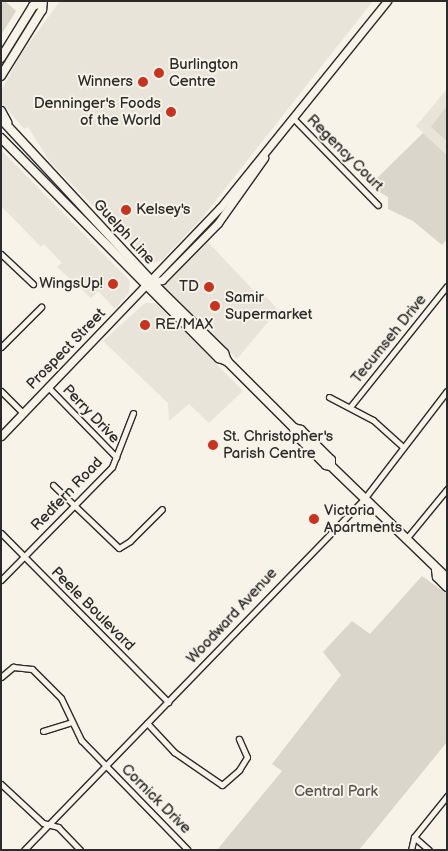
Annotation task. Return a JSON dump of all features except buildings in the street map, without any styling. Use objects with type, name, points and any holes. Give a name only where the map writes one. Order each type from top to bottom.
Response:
[{"type":"main road","points":[[1,76],[42,10],[42,2],[33,6],[2,54]]},
{"type":"main road","points":[[1,111],[9,127]]},
{"type":"main road","name":"Guelph Line","points":[[1,119],[150,284]]},
{"type":"main road","name":"Guelph Line","points":[[1,138],[150,284],[224,353],[227,362],[294,428],[295,434],[326,465],[331,466],[436,570],[447,578]]},
{"type":"main road","name":"Guelph Line","points":[[436,570],[437,578],[447,587]]},
{"type":"street","name":"Prospect Street","points":[[1,436],[150,284],[162,280],[218,223],[256,173],[265,156],[387,1]]},
{"type":"street","name":"Regency Court","points":[[294,119],[378,205]]},
{"type":"street","points":[[1,254],[33,284]]},
{"type":"street","name":"Tecumseh Drive","points":[[350,407],[447,286]]},
{"type":"street","points":[[1,347],[42,307]]},
{"type":"street","name":"Perry Drive","points":[[48,387],[116,457]]},
{"type":"street","points":[[1,391],[22,413]]},
{"type":"street","name":"Woodward Avenue","points":[[24,850],[364,499],[392,467],[403,447],[447,391]]},
{"type":"street","points":[[329,397],[372,420],[403,447]]},
{"type":"street","name":"Redfern Road","points":[[1,580],[112,466],[133,413]]},
{"type":"street","points":[[53,485],[119,548],[130,541],[162,509]]},
{"type":"street","points":[[406,539],[444,496],[447,489]]},
{"type":"street","name":"Peele Boulevard","points":[[1,533],[168,702]]},
{"type":"street","name":"Cornick Drive","points":[[1,676],[13,667],[32,669],[61,698],[82,740],[105,767],[188,850]]},
{"type":"street","points":[[43,731],[72,722]]},
{"type":"street","points":[[146,723],[174,752],[222,785],[239,770],[247,757],[239,739]]},
{"type":"street","points":[[1,784],[50,825],[58,827],[80,850]]},
{"type":"street","points":[[411,850],[414,836],[447,796]]},
{"type":"street","points":[[414,836],[429,850]]},
{"type":"shaded area","points":[[60,1],[373,1],[202,218],[162,260],[150,264],[50,162],[28,127],[24,129],[1,102],[2,89],[20,56]]},
{"type":"shaded area","points":[[447,89],[447,155],[416,126]]},
{"type":"shaded area","points":[[1,150],[130,281],[129,293],[115,309],[98,291],[91,298],[57,267],[62,263],[44,244],[41,247],[1,206]]},
{"type":"shaded area","points":[[208,242],[258,295],[262,292],[278,310],[237,359],[163,286]]},
{"type":"shaded area","points":[[145,303],[156,303],[243,391],[209,423],[189,404],[169,421],[168,403],[103,341]]},
{"type":"green space","points":[[5,1],[16,11],[1,35],[1,4]]},
{"type":"green space","points":[[447,106],[447,141],[431,127]]},
{"type":"green space","points":[[423,133],[447,155],[447,239],[442,245],[413,221],[388,209],[388,197],[369,186]]},
{"type":"green space","name":"Central Park","points":[[422,576],[447,594],[447,742],[359,850],[217,850],[282,771],[272,764],[341,675],[323,652],[352,621],[370,634]]},
{"type":"place","name":"Burlington Centre","points":[[159,73]]},
{"type":"place","name":"Winners","points":[[143,82]]},
{"type":"place","name":"Denninger's Foods of the World","points":[[171,112]]},
{"type":"place","name":"Kelsey's","points":[[126,210]]},
{"type":"place","name":"WingsUp!","points":[[113,284]]},
{"type":"place","name":"TD","points":[[209,287]]},
{"type":"place","name":"Samir Supermarket","points":[[215,306]]},
{"type":"place","name":"RE/MAX","points":[[145,325]]},
{"type":"place","name":"St. Christopher's Parish Centre","points":[[213,445]]},
{"type":"place","name":"Victoria Apartments","points":[[314,519]]}]
